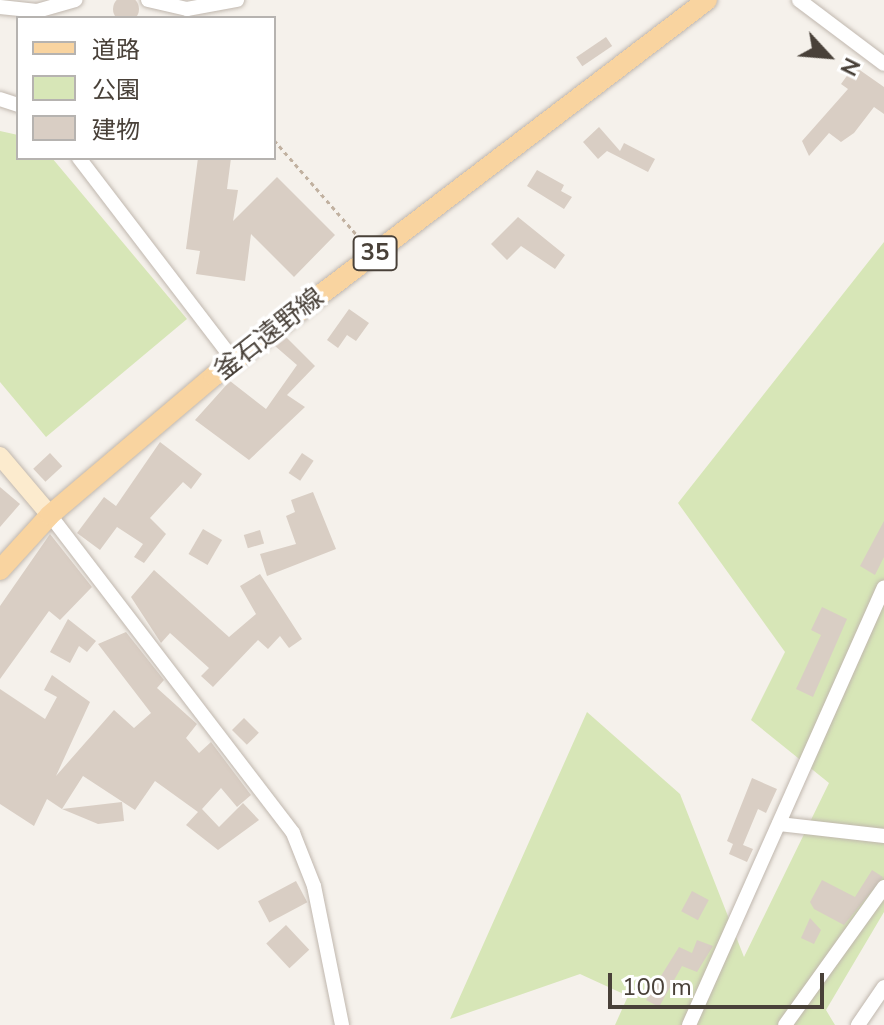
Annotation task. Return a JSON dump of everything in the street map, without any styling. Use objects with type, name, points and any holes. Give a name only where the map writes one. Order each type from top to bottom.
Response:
[{"type":"main road","name":"釜石遠野線","points":[[0,570],[50,515],[234,361],[707,0]]},
{"type":"street","points":[[0,7],[37,11],[75,0]]},
{"type":"street","points":[[148,0],[187,9],[237,0]]},
{"type":"street","points":[[799,0],[884,64]]},
{"type":"street","points":[[81,160],[234,361]]},
{"type":"street","points":[[0,456],[50,515],[293,833],[314,886],[342,1025]]},
{"type":"street","points":[[689,1025],[884,587]]},
{"type":"street","points":[[779,824],[884,836]]},
{"type":"street","points":[[785,1025],[884,887]]},
{"type":"street","points":[[858,1025],[884,987]]},
{"type":"path","points":[[276,143],[314,193],[375,253]]},
{"type":"green space","points":[[0,131],[16,135],[16,160],[54,160],[187,319],[46,437],[0,382]]},
{"type":"green space","points":[[884,242],[884,912],[826,1010],[835,1025],[615,1025],[628,996],[580,974],[450,1019],[587,712],[680,794],[744,957],[829,783],[751,720],[785,652],[678,503]]},
{"type":"building","points":[[118,-1],[134,-1],[138,4],[136,16],[114,14],[114,4]]},
{"type":"building","points":[[606,37],[612,46],[582,66],[576,57]]},
{"type":"building","points":[[854,66],[884,87],[884,114],[874,107],[854,133],[841,142],[829,133],[809,156],[802,141],[848,89],[841,84]]},
{"type":"building","points":[[599,127],[620,151],[624,143],[655,159],[648,172],[607,151],[598,159],[583,142]]},
{"type":"building","points":[[198,160],[231,160],[227,189],[238,190],[233,221],[277,177],[335,235],[294,277],[251,234],[245,281],[196,274],[200,251],[186,249]]},
{"type":"building","points":[[537,170],[564,185],[561,191],[572,197],[564,209],[527,186]]},
{"type":"building","points":[[518,217],[565,255],[555,269],[521,246],[507,260],[491,244]]},
{"type":"building","points":[[349,309],[369,323],[356,341],[347,335],[338,348],[327,340]]},
{"type":"building","points":[[286,337],[315,366],[287,395],[305,407],[249,460],[195,420],[230,381],[266,409],[297,365],[275,346]]},
{"type":"building","points":[[160,442],[202,474],[191,489],[183,482],[150,518],[166,534],[144,563],[134,557],[143,544],[117,527],[100,550],[77,533],[104,497],[116,506]]},
{"type":"building","points":[[50,453],[62,466],[45,482],[33,469]]},
{"type":"building","points":[[302,453],[314,461],[300,481],[289,473]]},
{"type":"building","points":[[0,487],[20,504],[0,527]]},
{"type":"building","points":[[313,492],[336,549],[267,576],[260,554],[296,544],[286,516],[295,512],[291,500]]},
{"type":"building","points":[[884,521],[884,557],[875,575],[860,566]]},
{"type":"building","points":[[203,529],[222,540],[208,565],[188,554]]},
{"type":"building","points":[[260,530],[264,543],[248,548],[244,535]]},
{"type":"building","points":[[50,534],[92,587],[60,620],[49,611],[0,679],[0,606]]},
{"type":"building","points":[[154,570],[229,637],[256,614],[240,586],[260,574],[302,639],[289,648],[280,636],[268,649],[258,640],[213,687],[201,676],[209,668],[170,633],[161,643],[131,597]]},
{"type":"building","points":[[822,607],[847,619],[813,697],[796,689],[821,635],[811,630]]},
{"type":"building","points":[[68,619],[96,641],[87,652],[79,646],[70,663],[50,652]]},
{"type":"building","points":[[126,632],[164,680],[157,688],[197,724],[186,738],[199,753],[211,742],[251,795],[237,807],[221,788],[202,809],[219,827],[243,803],[259,820],[218,850],[186,825],[198,812],[155,781],[135,810],[83,776],[62,809],[47,799],[34,826],[0,804],[0,689],[45,719],[57,697],[44,690],[52,675],[90,702],[56,776],[114,710],[134,728],[151,713],[98,644]]},
{"type":"building","points":[[244,718],[259,733],[247,745],[232,730]]},
{"type":"building","points":[[752,778],[777,789],[766,813],[758,809],[743,845],[753,849],[747,862],[729,854],[733,844],[727,841]]},
{"type":"building","points":[[122,802],[124,821],[98,824],[62,809]]},
{"type":"building","points":[[872,870],[883,877],[844,925],[814,909],[810,902],[822,880],[855,897]]},
{"type":"building","points":[[296,881],[307,902],[269,922],[258,901]]},
{"type":"building","points":[[692,891],[709,900],[698,920],[681,911]]},
{"type":"building","points":[[810,918],[821,930],[814,944],[801,938]]},
{"type":"building","points":[[286,925],[309,950],[289,968],[266,943]]},
{"type":"building","points":[[697,940],[713,946],[697,972],[682,966],[659,1007],[646,1000],[679,947],[692,953]]}]
